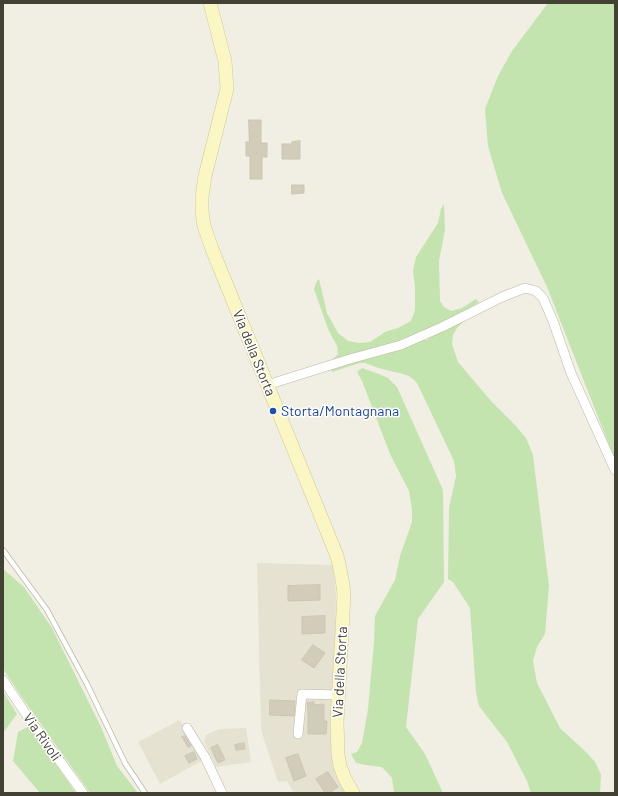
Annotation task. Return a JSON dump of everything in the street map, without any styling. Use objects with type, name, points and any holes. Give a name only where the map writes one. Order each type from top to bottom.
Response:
[{"type":"main road","name":"Via della Storta","points":[[210,3],[225,61],[227,89],[205,176],[202,197],[204,226],[342,574],[344,594],[337,722],[338,754],[340,766],[353,793]]},
{"type":"street","points":[[267,385],[350,359],[402,345],[502,297],[526,288],[536,291],[542,298],[553,321],[571,373],[615,470]]},
{"type":"street","name":"Via Rivoli","points":[[3,680],[83,793]]},
{"type":"street","points":[[298,734],[302,694],[339,695]]},
{"type":"street","points":[[187,728],[205,757],[222,793]]},
{"type":"lane","points":[[3,550],[48,610],[125,763],[145,793]]},
{"type":"shaded area","points":[[257,563],[333,565],[336,595],[333,715],[347,793],[294,793],[287,781],[278,782],[261,730]]},
{"type":"shaded area","points":[[180,720],[203,760],[160,784],[138,742]]},
{"type":"shaded area","points":[[246,728],[251,762],[216,767],[204,742],[206,735],[219,729]]},
{"type":"green space","points":[[548,3],[615,3],[615,460],[547,287],[502,193],[488,146],[485,109],[498,76],[512,51]]},
{"type":"green space","points":[[444,204],[445,230],[439,261],[440,301],[444,307],[451,311],[462,308],[476,299],[479,302],[425,330],[388,346],[331,361],[338,354],[337,346],[328,329],[314,289],[317,281],[319,279],[327,313],[338,333],[348,341],[360,343],[370,342],[385,332],[398,328],[411,321],[415,310],[415,286],[413,271],[416,257],[438,223],[441,209]]},
{"type":"green space","points":[[464,321],[453,335],[452,344],[458,362],[491,401],[526,438],[533,455],[549,586],[545,634],[537,647],[533,661],[537,683],[560,728],[595,762],[601,774],[600,793],[531,793],[527,781],[507,742],[479,706],[476,692],[470,608],[453,582],[448,579],[449,508],[456,476],[454,461],[417,383],[411,377],[404,374],[365,363],[360,363],[332,372],[331,368],[419,340],[427,340],[437,332]]},
{"type":"green space","points":[[362,368],[388,378],[397,387],[443,490],[444,582],[418,619],[406,727],[425,754],[443,793],[394,793],[392,778],[382,767],[356,763],[351,754],[357,752],[362,743],[368,709],[375,616],[395,580],[400,556],[412,522],[409,491],[390,454],[362,381],[357,372]]},
{"type":"green space","points":[[3,569],[24,587],[52,628],[101,727],[117,766],[138,793],[90,793],[3,669]]},
{"type":"green space","points":[[3,691],[17,714],[3,733]]},
{"type":"green space","points":[[29,726],[76,793],[40,793],[13,761],[18,732]]},
{"type":"building","points":[[249,120],[261,120],[261,143],[267,143],[267,157],[262,157],[262,179],[250,179],[250,156],[246,156],[246,142],[249,142]]},
{"type":"building","points":[[300,141],[300,159],[282,159],[282,144],[292,144],[292,142]]},
{"type":"building","points":[[292,185],[304,185],[304,193],[292,194]]},
{"type":"building","points":[[320,585],[320,600],[288,601],[288,586]]},
{"type":"building","points":[[325,616],[325,633],[302,634],[302,617]]},
{"type":"building","points":[[313,645],[325,653],[314,668],[302,660]]},
{"type":"building","points":[[270,700],[295,701],[294,716],[270,715]]},
{"type":"building","points":[[314,702],[314,705],[324,704],[324,721],[327,721],[326,734],[308,734],[307,703]]},
{"type":"building","points":[[185,736],[191,746],[188,747],[182,737]]},
{"type":"building","points":[[244,743],[245,749],[236,750],[235,745]]},
{"type":"building","points":[[218,745],[225,760],[218,763],[211,748]]},
{"type":"building","points":[[194,752],[197,759],[189,763],[185,756]]},
{"type":"building","points":[[298,754],[306,776],[294,781],[286,758]]},
{"type":"building","points":[[328,772],[338,787],[329,793],[325,793],[316,779]]},
{"type":"place","name":"Storta/Montagnana","points":[[273,411]]}]
